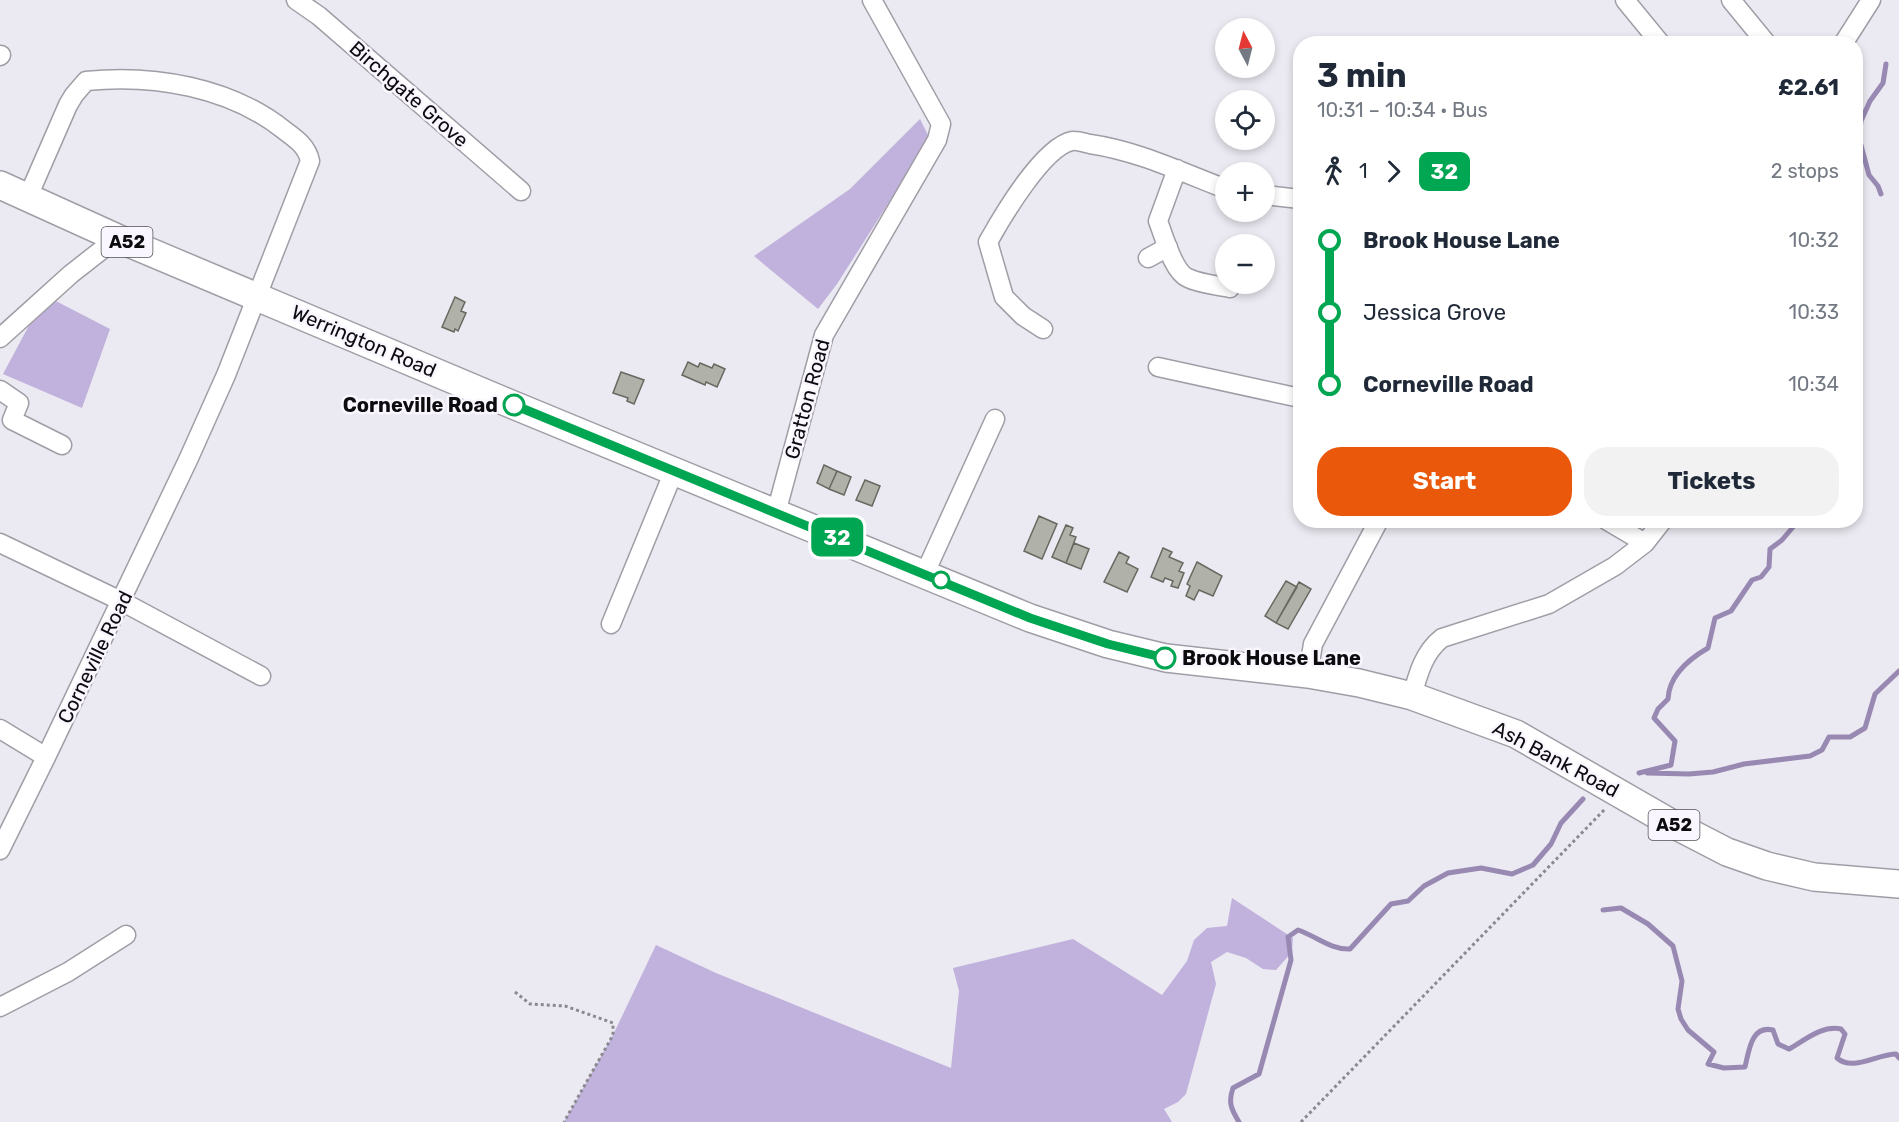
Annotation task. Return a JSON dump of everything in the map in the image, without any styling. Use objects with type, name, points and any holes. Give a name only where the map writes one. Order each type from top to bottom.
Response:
[{"type":"highway","name":"Werrington Road","points":[[0,185],[117,238],[1030,618],[1108,644],[1166,658]]},
{"type":"highway","name":"Ash Bank Road","points":[[1166,658],[1308,674],[1412,696],[1516,734],[1669,822],[1727,852],[1767,866],[1814,876],[1899,884]]},
{"type":"street","name":"Birchgate Grove","points":[[296,0],[328,24],[521,191]]},
{"type":"street","name":"Gratton Road","points":[[776,513],[824,335],[937,140],[941,124],[872,0]]},
{"type":"street","points":[[1625,0],[1654,36]]},
{"type":"street","points":[[1731,0],[1760,36]]},
{"type":"street","points":[[1847,36],[1865,3]]},
{"type":"street","name":"Corneville Road","points":[[0,850],[121,602],[226,375],[310,161],[308,151],[297,140],[274,122],[236,101],[192,87],[139,79],[86,81],[74,94],[27,199]]},
{"type":"street","points":[[1043,329],[1023,316],[1004,297],[988,242],[1011,202],[1049,154],[1072,141],[1117,148],[1215,185]]},
{"type":"street","points":[[1177,169],[1158,221],[1179,272],[1188,278],[1215,284]]},
{"type":"street","points":[[1275,197],[1293,199]]},
{"type":"street","points":[[0,338],[71,274],[117,238]]},
{"type":"street","points":[[1148,258],[1168,247]]},
{"type":"street","points":[[1158,367],[1293,396]]},
{"type":"street","points":[[0,390],[19,403],[12,420],[62,445]]},
{"type":"street","points":[[925,573],[995,419]]},
{"type":"street","points":[[611,624],[674,471]]},
{"type":"street","points":[[1308,674],[1313,644],[1375,528]]},
{"type":"street","points":[[1620,528],[1645,543]]},
{"type":"street","points":[[1412,696],[1425,657],[1432,645],[1442,638],[1549,604],[1615,566],[1645,543],[1657,528]]},
{"type":"street","points":[[0,543],[121,602],[261,676]]},
{"type":"street","points":[[0,729],[46,757]]},
{"type":"street","points":[[0,1006],[68,972],[126,935]]},
{"type":"path","points":[[1301,1122],[1620,793]]},
{"type":"path","points":[[515,992],[530,1004],[564,1006],[613,1023],[613,1035],[564,1122]]},
{"type":"shaded area","points":[[920,119],[928,135],[926,144],[837,284],[818,309],[754,256],[850,189]]},
{"type":"shaded area","points":[[50,298],[110,329],[82,408],[3,374],[34,316]]},
{"type":"shaded area","points":[[1232,898],[1293,938],[1292,952],[1276,970],[1263,969],[1246,958],[1227,952],[1211,962],[1216,984],[1186,1094],[1178,1102],[1164,1109],[1172,1122],[564,1122],[613,1035],[656,945],[716,973],[951,1068],[959,991],[953,968],[1073,939],[1162,995],[1187,961],[1194,940],[1207,928],[1227,926]]},
{"type":"building","points":[[455,297],[465,302],[461,311],[466,313],[458,331],[455,329],[454,332],[442,327]]},
{"type":"building","points":[[688,362],[698,367],[700,363],[712,368],[714,364],[725,369],[717,387],[706,382],[705,385],[682,375]]},
{"type":"building","points":[[621,372],[644,380],[634,404],[627,401],[628,398],[613,393]]},
{"type":"building","points":[[824,465],[837,471],[829,489],[817,483]]},
{"type":"building","points":[[837,471],[851,477],[844,495],[829,489]]},
{"type":"building","points":[[865,480],[880,486],[872,506],[856,500]]},
{"type":"building","points":[[1039,516],[1057,524],[1042,559],[1024,551]]},
{"type":"building","points":[[1066,525],[1073,528],[1070,535],[1076,537],[1066,563],[1052,557]]},
{"type":"building","points":[[1074,543],[1089,549],[1081,569],[1066,563]]},
{"type":"building","points":[[1163,548],[1172,552],[1169,557],[1183,563],[1179,571],[1184,573],[1178,588],[1171,586],[1173,581],[1165,578],[1163,582],[1151,577]]},
{"type":"building","points":[[1119,552],[1129,557],[1126,563],[1138,569],[1127,592],[1104,582]]},
{"type":"building","points":[[1197,562],[1222,576],[1213,596],[1199,590],[1194,600],[1186,596],[1190,586],[1187,584]]},
{"type":"building","points":[[1286,581],[1297,587],[1276,623],[1265,616]]},
{"type":"building","points":[[1299,582],[1311,589],[1288,629],[1276,623]]},
{"type":"waterway","points":[[1863,117],[1870,101],[1883,83],[1886,64]]},
{"type":"waterway","points":[[1863,153],[1869,175],[1881,194]]},
{"type":"waterway","points":[[1639,773],[1671,765],[1675,741],[1654,718],[1658,709],[1668,699],[1669,690],[1676,675],[1694,657],[1708,648],[1715,618],[1731,611],[1752,580],[1761,577],[1769,567],[1770,549],[1792,528]]},
{"type":"waterway","points":[[1647,773],[1713,772],[1744,764],[1810,756],[1822,750],[1829,737],[1850,737],[1865,728],[1875,694],[1899,671]]},
{"type":"waterway","points":[[1239,1122],[1231,1105],[1231,1093],[1233,1088],[1259,1074],[1291,960],[1288,937],[1298,930],[1330,945],[1350,949],[1391,904],[1408,901],[1424,886],[1448,873],[1481,868],[1512,874],[1533,865],[1551,844],[1561,823],[1583,799]]},
{"type":"waterway","points":[[1603,910],[1621,908],[1648,924],[1673,946],[1682,981],[1678,1009],[1688,1030],[1714,1052],[1708,1064],[1724,1068],[1745,1067],[1752,1041],[1760,1031],[1766,1029],[1773,1030],[1778,1044],[1789,1049],[1820,1031],[1841,1029],[1845,1034],[1837,1058],[1843,1062],[1858,1063],[1896,1054],[1899,1058]]},
{"type":"bus line","name":"32","points":[[514,405],[1030,618],[1108,644],[1165,658]]},
{"type":"place","name":"Corneville Road","points":[[514,405]]},
{"type":"place","name":"Brook House Lane","points":[[1165,658]]}]
